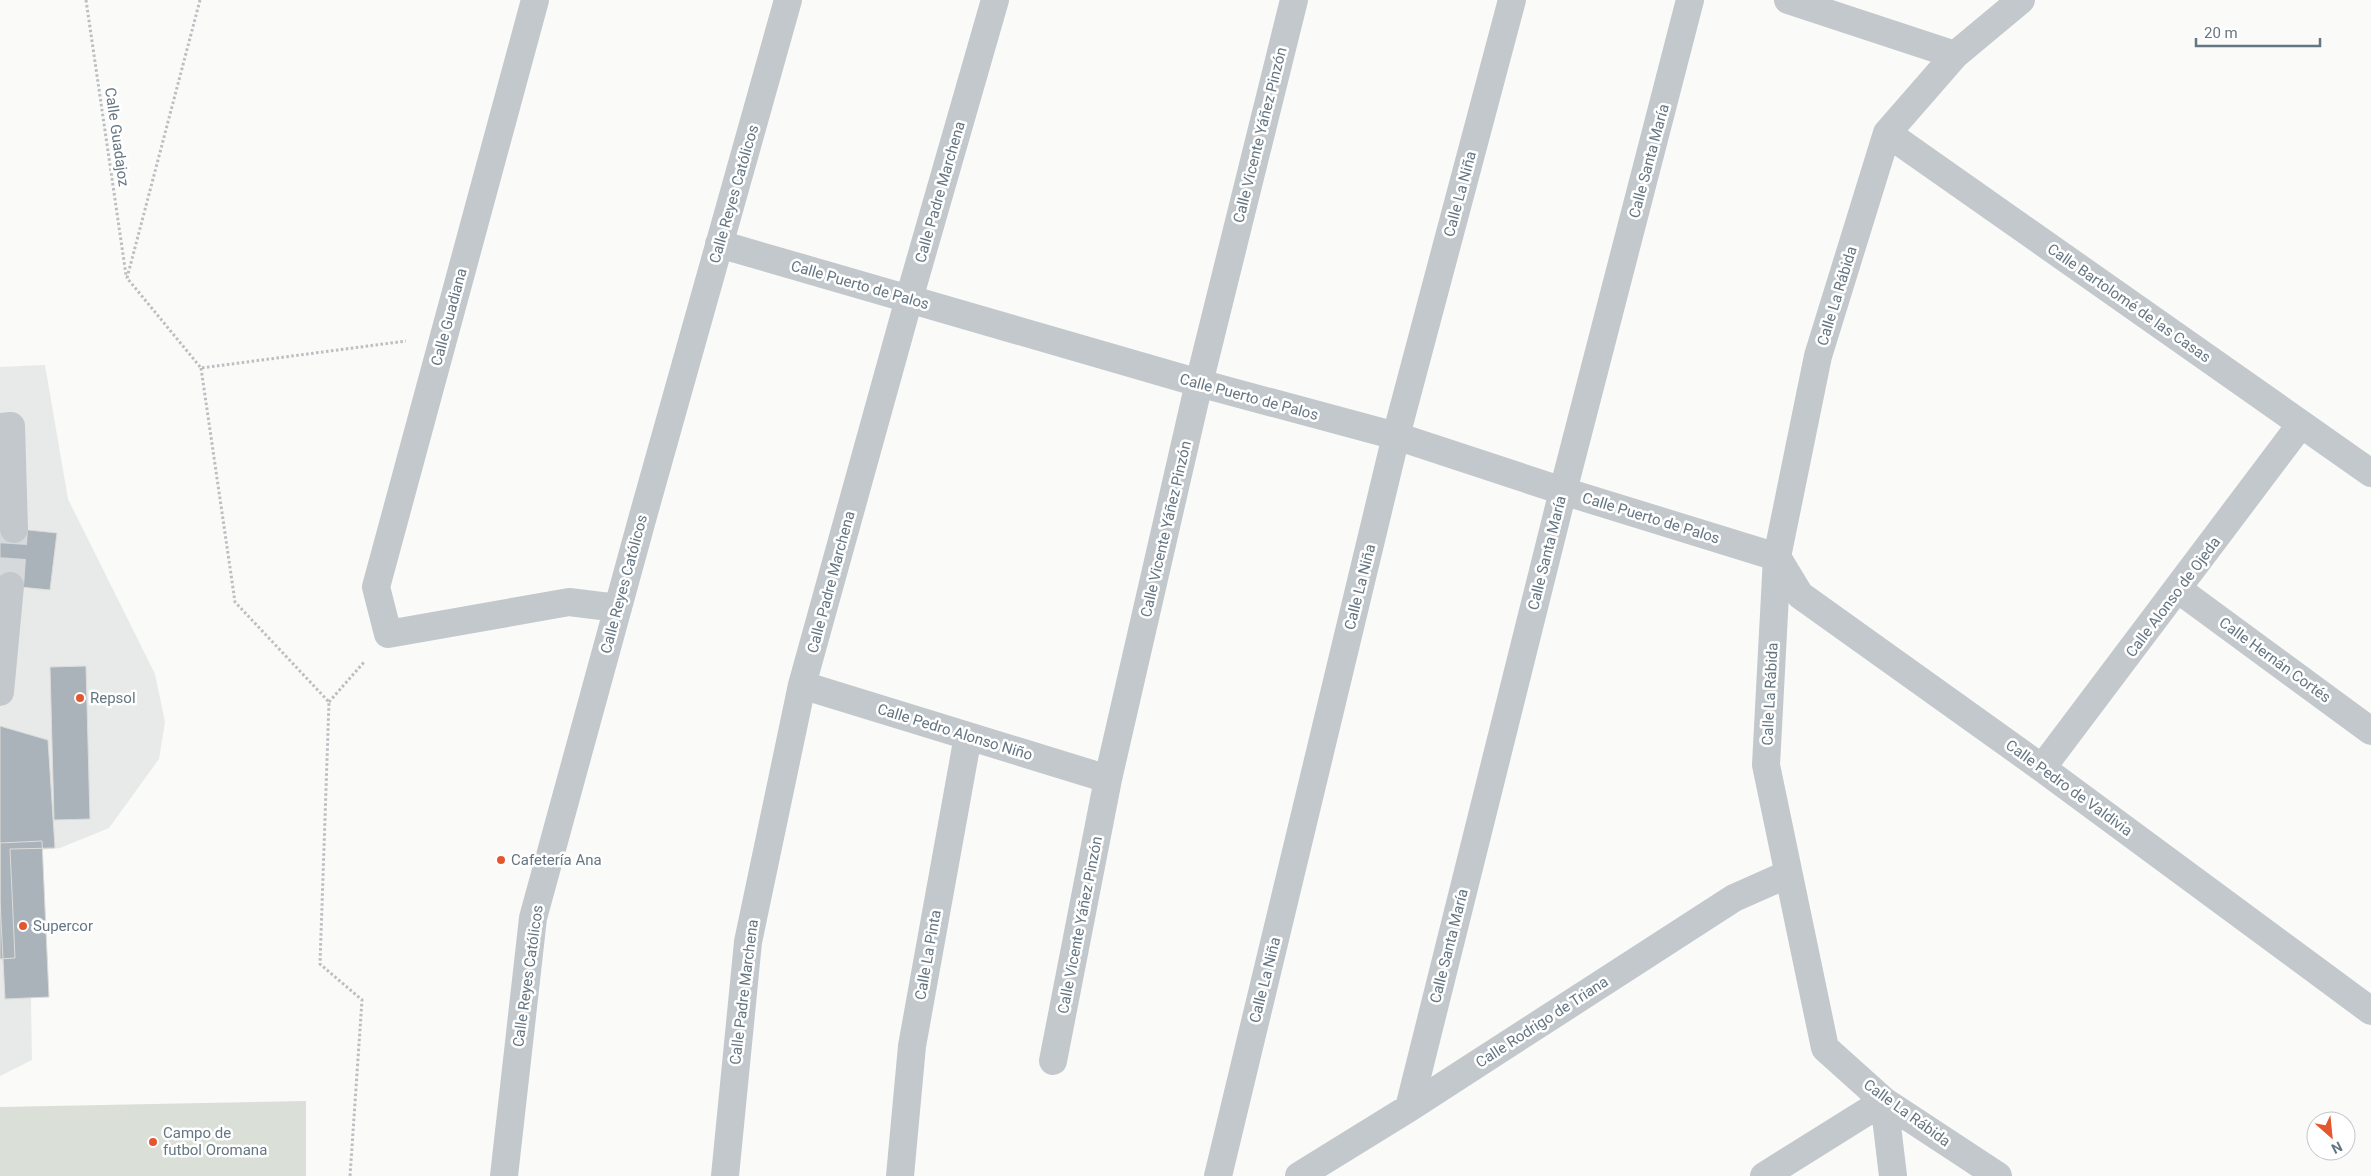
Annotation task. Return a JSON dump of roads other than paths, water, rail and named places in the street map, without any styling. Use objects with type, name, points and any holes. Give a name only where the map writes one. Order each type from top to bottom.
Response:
[{"type":"street","name":"Calle Guadiana","points":[[535,0],[376,587],[388,634],[569,602],[618,608]]},
{"type":"street","name":"Calle Reyes Católicos","points":[[504,1176],[532,918],[788,0]]},
{"type":"street","name":"Calle Padre Marchena","points":[[725,1176],[748,942],[802,685],[909,299],[995,0]]},
{"type":"street","name":"Calle Vicente Yáñez Pinzón","points":[[1053,1061],[1108,779],[1199,383],[1294,0]]},
{"type":"street","name":"Calle La Niña","points":[[1218,1176],[1396,436],[1512,0]]},
{"type":"street","name":"Calle Santa María","points":[[1409,1108],[1563,491],[1690,0]]},
{"type":"street","points":[[1788,0],[1955,55]]},
{"type":"street","points":[[1887,133],[1955,55],[2021,0]]},
{"type":"street","name":"Calle Bartolomé de las Casas","points":[[1887,133],[2371,473]]},
{"type":"street","name":"Calle La Rábida","points":[[1887,133],[1818,356],[1777,557],[1766,764],[1825,1048],[1884,1100],[1998,1176]]},
{"type":"street","name":"Calle Puerto de Palos","points":[[719,244],[1199,383],[1396,436],[1563,491],[1777,557]]},
{"type":"street","name":"Calle Alonso de Ojeda","points":[[2042,768],[2179,590],[2301,424]]},
{"type":"street","points":[[0,427],[11,426],[14,529]]},
{"type":"street","name":"Calle Pedro de Valdivia","points":[[1777,557],[1800,595],[2042,768],[2371,1012]]},
{"type":"street","points":[[0,692],[10,586]]},
{"type":"street","name":"Calle Hernán Cortés","points":[[2179,590],[2371,731]]},
{"type":"street","name":"Calle Pedro Alonso Niño","points":[[802,685],[1108,779]]},
{"type":"street","name":"Calle La Pinta","points":[[900,1176],[912,1046],[968,736]]},
{"type":"street","name":"Calle Rodrigo de Triana","points":[[1299,1176],[1409,1108],[1734,898],[1788,874]]},
{"type":"street","points":[[1764,1176],[1884,1100],[1893,1176]]},
{"type":"tunnel","points":[[10,586],[14,529]]},
{"type":"place","name":"Repsol","points":[[80,698]]},
{"type":"place","name":"Cafetería Ana","points":[[501,860]]},
{"type":"place","name":"Supercor","points":[[23,926]]},
{"type":"place","name":"Campo de futbol Oromana","points":[[153,1142]]}]
